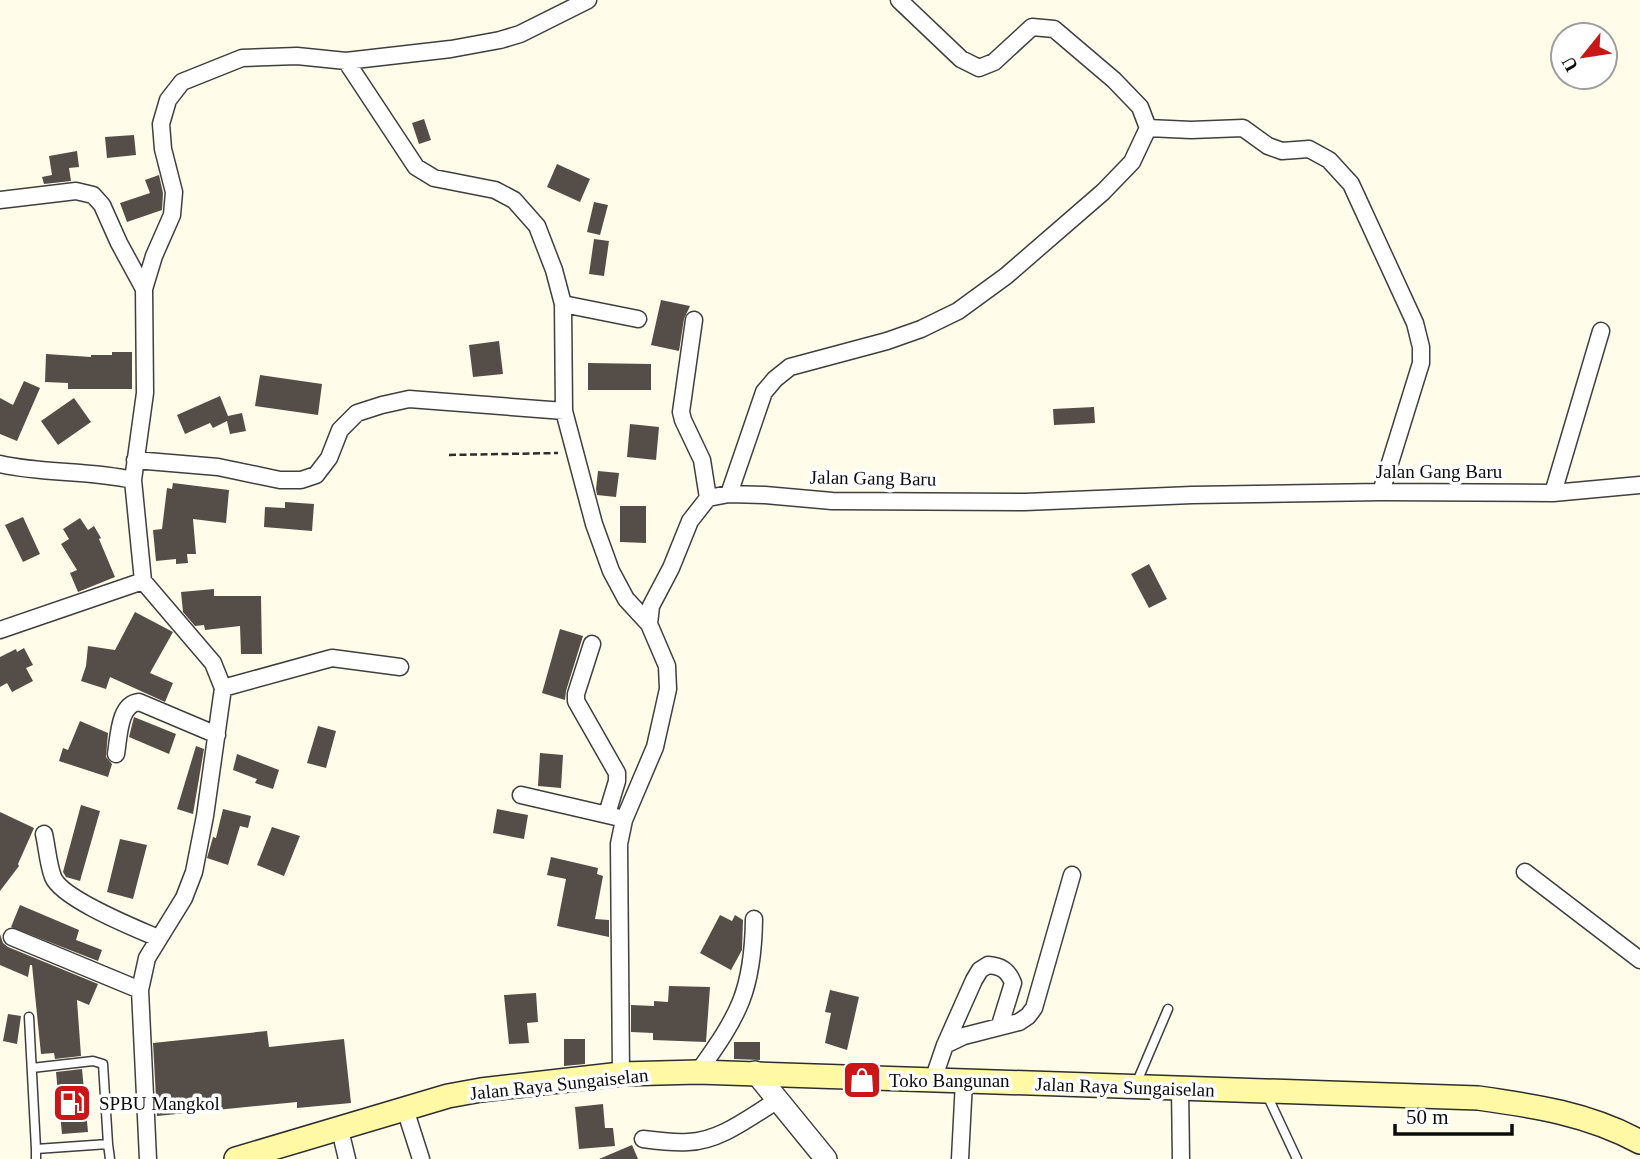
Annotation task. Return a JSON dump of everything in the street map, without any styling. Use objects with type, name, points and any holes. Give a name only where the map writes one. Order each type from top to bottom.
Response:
[{"type":"main road","name":"Jalan Raya Sungaiselan","points":[[236,1159],[448,1096],[621,1074],[698,1072],[1478,1098],[1573,1114],[1604,1124],[1640,1142]]},
{"type":"street","points":[[148,1159],[139,990],[147,958],[184,898],[194,872],[205,816],[223,688],[214,663],[143,581],[133,480],[145,393],[144,289],[154,256],[172,215],[174,192],[163,149],[161,124],[168,100],[182,82],[242,58],[297,56],[346,61],[451,49],[520,34],[588,0]]},
{"type":"street","points":[[729,494],[764,392],[775,379],[790,367],[887,341],[921,329],[958,310],[1006,276],[1103,192],[1132,162],[1148,128],[1140,107],[1114,80],[1054,29],[1032,27],[994,62],[979,68],[961,58],[899,0]]},
{"type":"street","points":[[346,61],[416,167],[435,178],[484,187],[514,200],[537,226],[554,270],[563,304],[564,411],[594,524],[611,570],[626,599],[649,624],[667,666],[668,690],[655,747],[624,820],[618,855],[621,1074]]},
{"type":"street","points":[[1148,128],[1243,128],[1268,146],[1282,151],[1308,149],[1329,160],[1350,184],[1415,323],[1421,347],[1417,381],[1381,492]]},
{"type":"street","points":[[0,200],[76,191],[93,195],[102,205],[144,289]]},
{"type":"street","points":[[563,304],[638,319]]},
{"type":"street","points":[[649,624],[651,606],[671,568],[690,521],[708,498],[702,460],[681,412],[694,320]]},
{"type":"street","points":[[1553,493],[1601,331]]},
{"type":"street","points":[[135,460],[218,467],[280,480],[301,480],[316,475],[329,458],[340,430],[357,414],[382,405],[409,398],[564,411]]},
{"type":"street","points":[[0,466],[103,473],[133,480]]},
{"type":"street","name":"Jalan Gang Baru","points":[[708,498],[729,494],[832,501],[1025,502],[1192,495],[1553,493],[1640,485]]},
{"type":"street","points":[[0,630],[143,581]]},
{"type":"street","points":[[592,645],[576,701],[617,773],[607,814]]},
{"type":"street","points":[[223,688],[332,658],[400,667]]},
{"type":"street","points":[[116,754],[125,710],[131,703],[139,702],[217,735]]},
{"type":"street","points":[[521,795],[624,820]]},
{"type":"street","points":[[44,834],[54,878],[61,888],[107,915],[158,938]]},
{"type":"street","points":[[1525,873],[1640,960]]},
{"type":"street","points":[[945,1045],[964,1036],[1019,1022],[1034,1008],[1072,875]]},
{"type":"street","points":[[698,1072],[733,1021],[743,1000],[751,973],[754,919]]},
{"type":"street","points":[[12,937],[139,990]]},
{"type":"street","points":[[933,1080],[945,1045],[974,980],[980,970],[988,965],[998,965],[1005,970],[1013,983],[1000,1025]]},
{"type":"street","points":[[755,1072],[826,1159]]},
{"type":"street","points":[[960,1159],[964,1081]]},
{"type":"street","points":[[1180,1088],[1181,1159]]},
{"type":"street","points":[[643,1139],[689,1143],[704,1140],[725,1132],[778,1100]]},
{"type":"street","points":[[405,1110],[421,1159]]},
{"type":"street","points":[[340,1130],[347,1159]]},
{"type":"lane","points":[[1134,1087],[1168,1010]]},
{"type":"lane","points":[[29,1017],[36,1159]]},
{"type":"lane","points":[[32,1068],[93,1061],[103,1064],[110,1159]]},
{"type":"lane","points":[[1264,1090],[1297,1159]]},
{"type":"lane","points":[[36,1149],[108,1144]]},
{"type":"path","points":[[449,455],[576,453]]},
{"type":"building","points":[[424,119],[431,140],[419,144],[412,123]]},
{"type":"building","points":[[134,135],[136,155],[107,158],[105,137]]},
{"type":"building","points":[[77,151],[79,167],[69,168],[71,181],[44,184],[42,177],[52,175],[49,156]]},
{"type":"building","points":[[557,164],[590,179],[580,202],[547,187]]},
{"type":"building","points":[[159,175],[163,193],[162,210],[127,222],[120,203],[150,193],[145,180]]},
{"type":"building","points":[[594,202],[608,205],[600,235],[587,232]]},
{"type":"building","points":[[594,239],[609,241],[604,276],[589,274]]},
{"type":"building","points":[[661,300],[690,306],[684,319],[679,351],[651,345]]},
{"type":"building","points":[[499,341],[503,374],[473,377],[469,345]]},
{"type":"building","points":[[112,352],[132,352],[132,389],[68,389],[68,383],[45,382],[46,354],[91,357],[112,355]]},
{"type":"building","points":[[588,363],[651,364],[651,390],[588,390]]},
{"type":"building","points":[[260,375],[322,384],[318,415],[255,406]]},
{"type":"building","points":[[24,381],[40,388],[17,441],[0,434],[0,398],[13,405]]},
{"type":"building","points":[[220,396],[228,416],[242,413],[246,431],[230,434],[227,421],[213,428],[210,423],[185,434],[177,415]]},
{"type":"building","points":[[74,398],[91,422],[58,445],[41,421]]},
{"type":"building","points":[[1094,407],[1095,423],[1054,425],[1053,409]]},
{"type":"building","points":[[630,424],[659,427],[656,460],[627,457]]},
{"type":"building","points":[[598,471],[619,473],[616,497],[597,495]]},
{"type":"building","points":[[173,483],[229,490],[226,523],[193,519],[196,554],[187,554],[188,563],[176,564],[176,559],[156,561],[153,530],[162,529],[167,488],[172,489]]},
{"type":"building","points":[[285,502],[314,504],[312,531],[264,527],[265,507],[285,508]]},
{"type":"building","points":[[620,506],[646,506],[646,543],[620,542]]},
{"type":"building","points":[[23,517],[40,554],[23,562],[5,525]]},
{"type":"building","points":[[80,518],[88,530],[94,526],[115,577],[78,592],[70,573],[77,570],[61,544],[69,539],[63,529]]},
{"type":"building","points":[[1149,564],[1167,599],[1149,608],[1131,574]]},
{"type":"building","points":[[214,589],[214,596],[261,596],[262,654],[241,654],[240,626],[205,630],[204,625],[195,626],[183,612],[181,592]]},
{"type":"building","points":[[135,612],[173,632],[150,673],[173,683],[165,702],[110,677],[106,689],[81,681],[88,646],[115,650]]},
{"type":"building","points":[[560,629],[583,636],[565,700],[542,693]]},
{"type":"building","points":[[24,648],[33,665],[26,668],[33,681],[12,692],[7,683],[0,687],[0,657]]},
{"type":"building","points":[[134,717],[176,734],[169,754],[129,737]]},
{"type":"building","points":[[80,721],[108,733],[106,757],[112,764],[108,777],[59,761],[63,748],[68,750]]},
{"type":"building","points":[[318,726],[336,731],[326,768],[307,763]]},
{"type":"building","points":[[196,746],[204,749],[193,814],[177,809]]},
{"type":"building","points":[[540,753],[563,755],[561,788],[538,786]]},
{"type":"building","points":[[237,754],[279,770],[273,789],[255,783],[257,779],[233,770]]},
{"type":"building","points":[[81,805],[100,811],[80,881],[66,877],[63,872]]},
{"type":"building","points":[[223,809],[251,816],[248,828],[240,826],[228,865],[207,858],[213,837],[216,838]]},
{"type":"building","points":[[497,809],[528,815],[524,839],[493,833]]},
{"type":"building","points":[[0,812],[34,828],[19,866],[0,891]]},
{"type":"building","points":[[272,827],[300,836],[284,876],[257,865]]},
{"type":"building","points":[[120,839],[147,845],[133,899],[107,892]]},
{"type":"building","points":[[551,857],[598,868],[597,874],[603,876],[595,919],[609,920],[609,937],[557,926],[566,879],[547,875]]},
{"type":"building","points":[[20,905],[79,930],[76,940],[102,950],[98,961],[11,927]]},
{"type":"building","points":[[720,915],[732,921],[735,915],[743,920],[742,950],[731,970],[700,953]]},
{"type":"building","points":[[0,934],[3,943],[8,947],[98,984],[89,1005],[77,1000],[81,1056],[55,1059],[54,1053],[41,1054],[32,965],[28,977],[0,965]]},
{"type":"building","points":[[669,986],[710,987],[706,1042],[653,1040],[653,1033],[631,1032],[631,1005],[654,1006],[654,1001],[668,1002]]},
{"type":"building","points":[[830,990],[859,997],[847,1050],[825,1043],[831,1013],[825,1012]]},
{"type":"building","points":[[536,993],[538,1022],[527,1023],[529,1043],[509,1044],[504,995]]},
{"type":"building","points":[[8,1014],[21,1016],[17,1044],[3,1041]]},
{"type":"building","points":[[267,1031],[269,1047],[344,1039],[351,1103],[297,1108],[297,1102],[157,1116],[153,1043]]},
{"type":"building","points":[[564,1039],[585,1039],[585,1064],[564,1066]]},
{"type":"building","points":[[734,1042],[760,1042],[760,1060],[734,1059]]},
{"type":"building","name":"SPBU Mangkol","points":[[82,1069],[88,1132],[62,1134],[56,1072]]},
{"type":"building","points":[[603,1104],[605,1128],[613,1128],[615,1146],[579,1149],[575,1107]]},
{"type":"building","points":[[632,1145],[638,1159],[599,1159]]},
{"type":"place","name":"Toko Bangunan","points":[[862,1080]]},
{"type":"place","name":"SPBU Mangkol","points":[[72,1103]]}]
